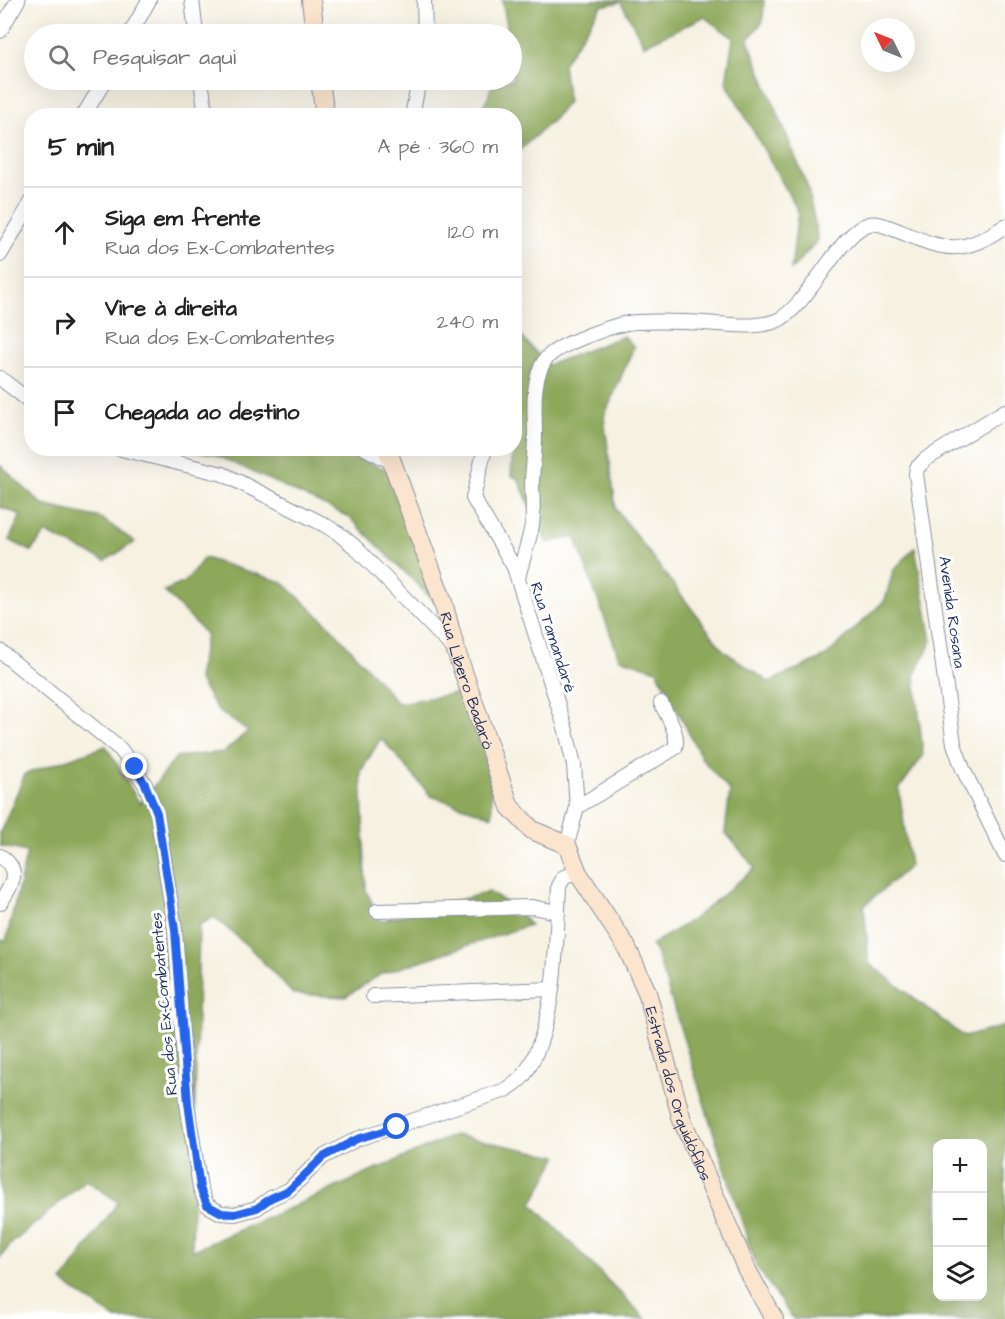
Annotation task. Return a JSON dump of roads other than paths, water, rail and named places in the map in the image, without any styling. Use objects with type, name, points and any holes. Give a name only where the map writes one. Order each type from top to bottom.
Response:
[{"type":"street","points":[[0,31],[18,0]]},
{"type":"street","points":[[136,24],[149,0]]},
{"type":"street","points":[[192,0],[195,24]]},
{"type":"street","points":[[311,0],[314,24]]},
{"type":"street","points":[[424,0],[424,24]]},
{"type":"street","points":[[88,108],[99,90]]},
{"type":"street","points":[[202,90],[205,108]]},
{"type":"street","points":[[321,90],[324,108]]},
{"type":"street","points":[[414,108],[417,90]]},
{"type":"street","points":[[0,255],[24,214]]},
{"type":"street","points":[[518,578],[532,524],[535,399],[538,374],[546,357],[602,330],[628,323],[744,326],[778,320],[794,306],[848,241],[869,224],[879,224],[934,245],[952,249],[971,245],[1005,226]]},
{"type":"street","points":[[0,378],[24,397]]},
{"type":"street","name":"Avenida Rosana","points":[[1005,411],[926,459],[917,468],[916,474],[954,744],[963,769],[1005,855]]},
{"type":"street","points":[[150,456],[224,474],[324,524],[355,547],[456,651]]},
{"type":"street","name":"Rua Libero Badaró","points":[[388,456],[407,500],[443,602],[456,651],[510,807],[532,830],[567,845]]},
{"type":"street","name":"Rua Tamandaré","points":[[483,456],[473,498],[514,567],[565,726],[574,765],[577,807],[567,845]]},
{"type":"street","name":"Rua dos Ex-Combatentes","points":[[0,651],[121,750],[145,784],[157,813],[175,930],[188,1103],[200,1188],[207,1205],[222,1213],[235,1214],[257,1208],[271,1198],[289,1190],[323,1157],[357,1139],[507,1090],[523,1076],[544,1030],[552,989],[560,886],[564,877],[578,873]]},
{"type":"street","points":[[577,807],[675,748],[677,741],[661,703]]},
{"type":"street","points":[[567,845],[578,873]]},
{"type":"street","points":[[0,856],[8,861],[13,872],[12,884],[0,903]]},
{"type":"street","name":"Estrada dos Orquidófilos","points":[[578,873],[627,946],[647,992],[682,1120],[747,1270],[774,1319]]},
{"type":"street","points":[[377,911],[532,907],[558,912]]},
{"type":"street","points":[[373,996],[552,989]]}]
